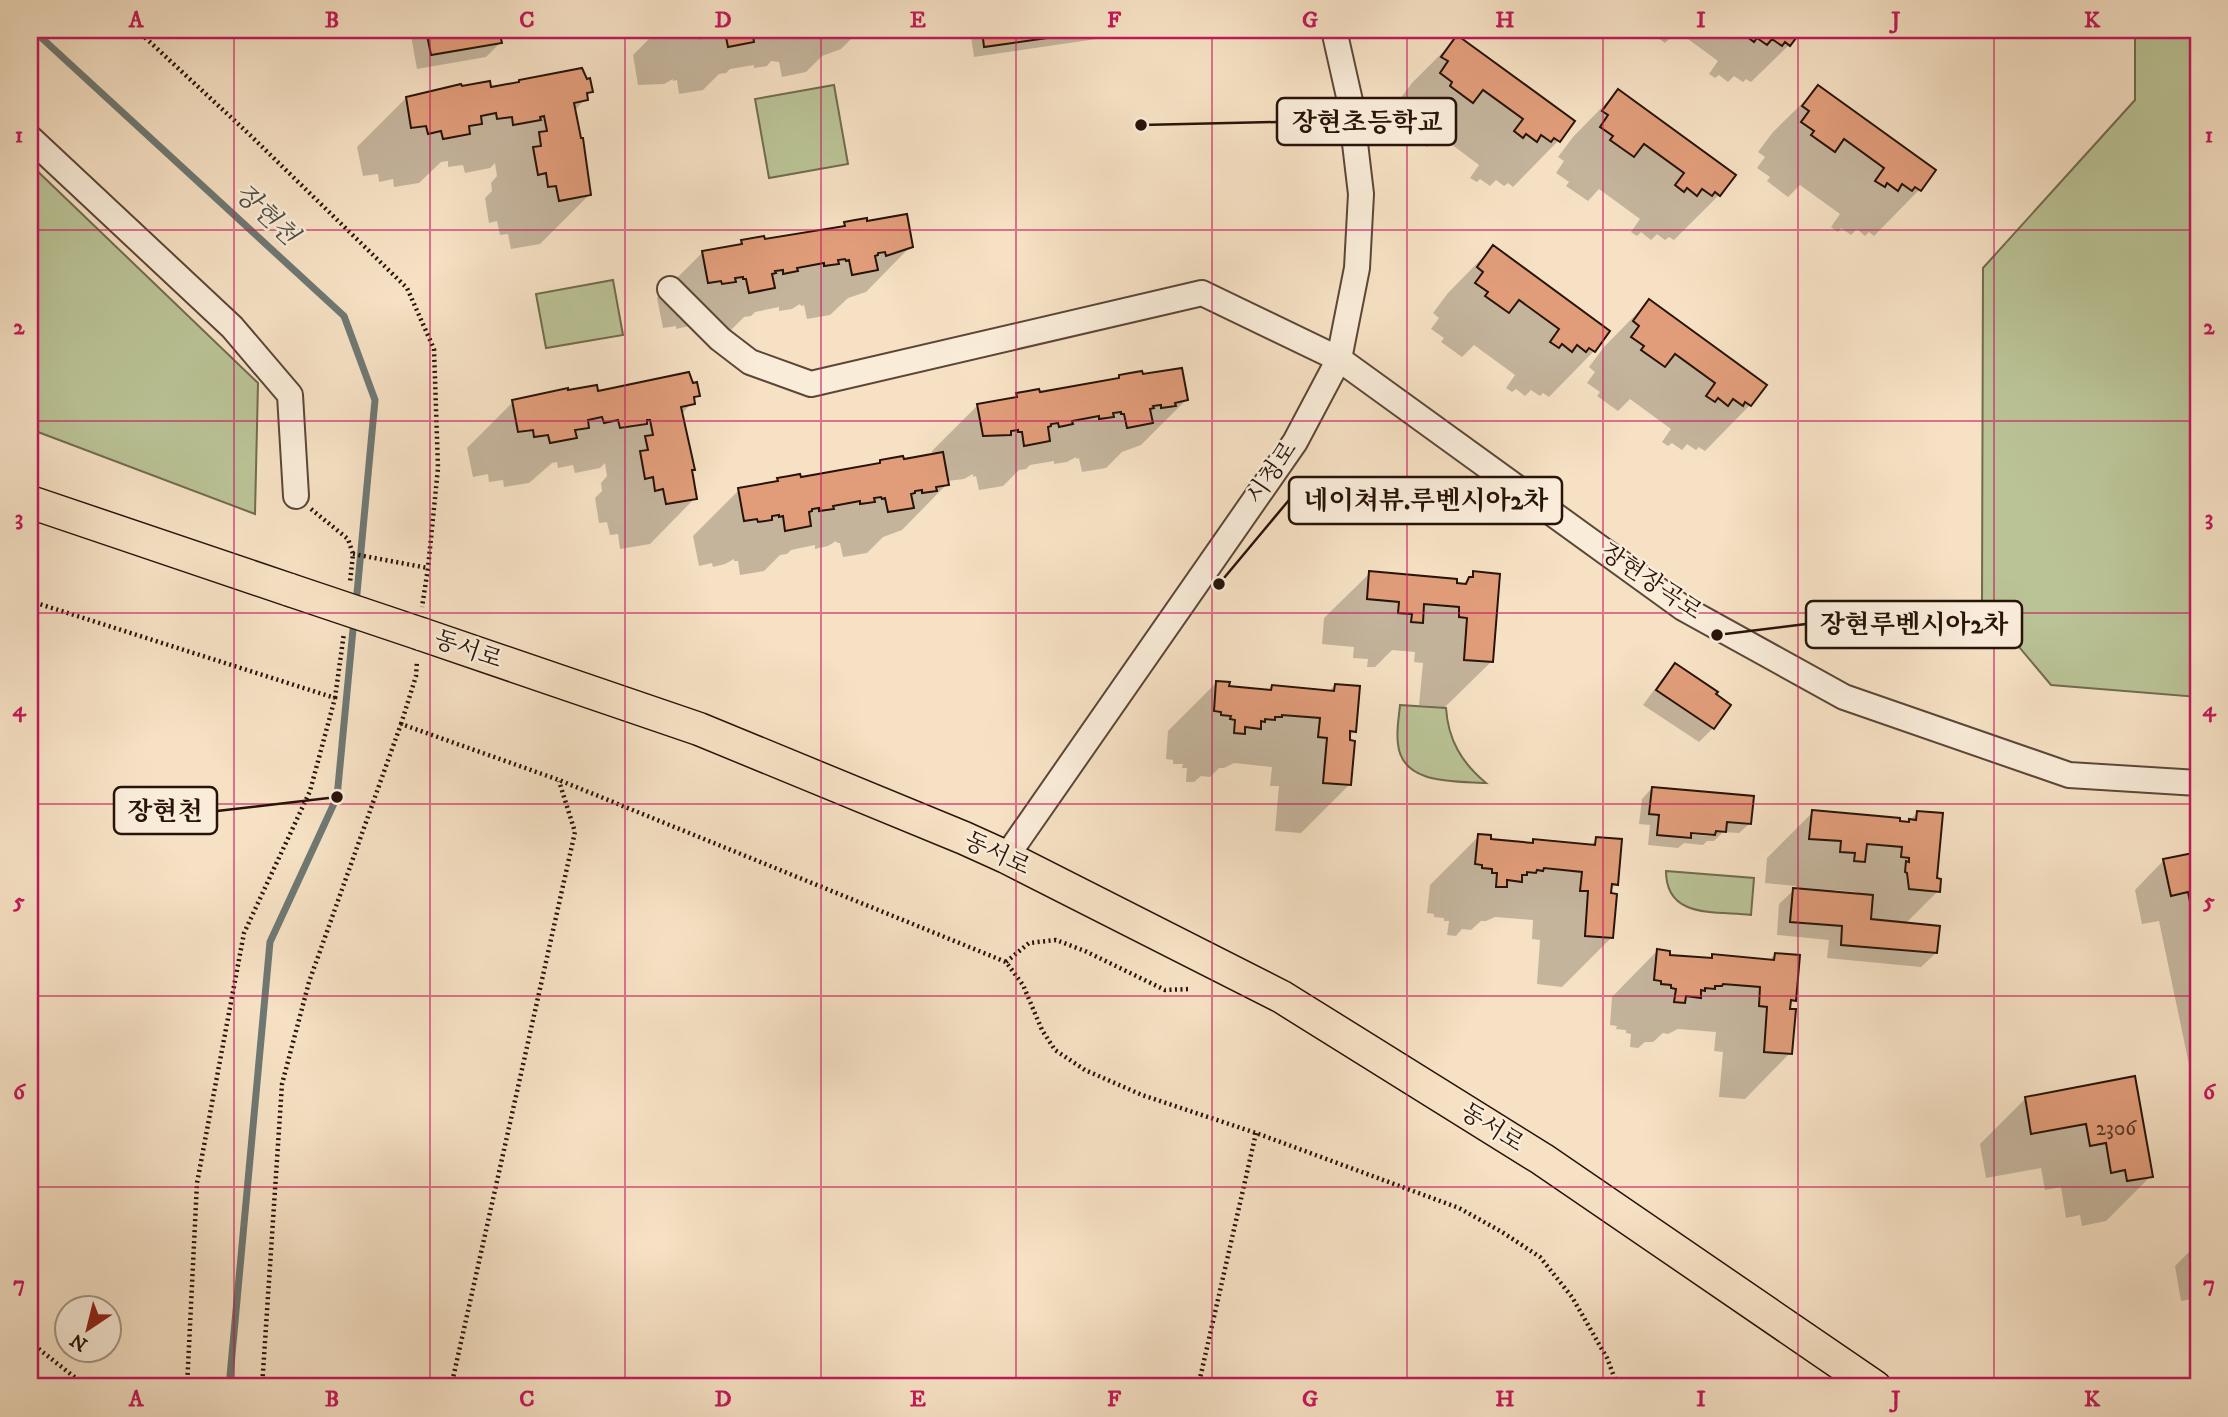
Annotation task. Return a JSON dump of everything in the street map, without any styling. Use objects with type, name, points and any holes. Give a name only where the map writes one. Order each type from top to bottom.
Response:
[{"type":"main road","name":"동서로","points":[[30,502],[699,729],[1006,857],[1282,997],[1542,1159],[1875,1387]]},
{"type":"street","name":"시청로","points":[[1006,857],[1295,442],[1339,359],[1357,268],[1360,194],[1350,101],[1334,30]]},
{"type":"street","points":[[30,138],[232,327],[290,395],[296,496]]},
{"type":"street","name":"장현장곡로","points":[[670,289],[720,339],[750,362],[811,384],[1202,293],[1339,359],[1683,608],[1844,696],[2069,775],[2198,783]]},
{"type":"path","points":[[136,30],[250,135],[407,288],[434,349],[438,468],[428,568]]},
{"type":"path","points":[[354,554],[415,566]]},
{"type":"path","points":[[30,601],[335,698],[310,791],[244,933],[197,1183],[187,1387]]},
{"type":"path","points":[[262,1387],[282,1084],[309,982],[401,724],[559,780],[1006,962],[1023,985],[1042,1030],[1055,1050],[1085,1070],[1142,1096],[1256,1133],[1459,1208],[1540,1257],[1572,1297],[1607,1358],[1618,1387]]},
{"type":"path","points":[[451,1387],[575,832],[559,780]]},
{"type":"path","points":[[1006,962],[1029,943],[1056,940],[1086,951],[1165,990],[1190,989]]},
{"type":"path","points":[[1198,1387],[1256,1133]]},
{"type":"path","points":[[30,1342],[86,1387]]},
{"type":"green space","points":[[2135,30],[2198,30],[2198,697],[2051,685],[1982,603],[1983,268],[2135,100]]},
{"type":"green space","points":[[834,85],[848,164],[769,178],[755,99]]},
{"type":"green space","points":[[30,164],[258,383],[255,514],[30,429]]},
{"type":"green space","points":[[613,280],[623,335],[546,348],[536,294]]},
{"type":"green space","points":[[1400,705],[1446,708],[1453,741],[1463,759],[1486,783],[1446,781],[1419,774],[1409,767],[1398,744]]},
{"type":"green space","points":[[1666,871],[1754,878],[1751,915],[1708,912],[1683,905],[1674,898],[1668,887]]},
{"type":"building","points":[[426,30],[499,30],[502,43],[431,55]]},
{"type":"building","points":[[685,30],[752,30],[754,42],[728,47],[725,32],[714,32],[715,35],[700,38],[700,35],[687,37]]},
{"type":"building","points":[[982,30],[1103,30],[984,47]]},
{"type":"building","points":[[1749,30],[1802,30],[1790,46],[1785,42],[1782,46],[1772,39],[1767,45],[1757,38],[1754,42],[1745,35]]},
{"type":"building","points":[[1457,35],[1575,121],[1560,142],[1554,138],[1551,142],[1541,135],[1537,142],[1526,134],[1523,138],[1514,131],[1523,119],[1483,90],[1473,103],[1450,86],[1452,82],[1440,73],[1448,61],[1441,57]]},
{"type":"building","points":[[582,68],[587,79],[590,78],[593,92],[587,93],[588,100],[574,103],[583,138],[591,195],[559,201],[556,186],[548,187],[546,173],[538,175],[533,147],[541,146],[539,132],[547,131],[544,116],[540,117],[541,120],[513,125],[512,117],[497,119],[496,113],[481,116],[482,124],[469,126],[470,134],[443,139],[441,131],[428,134],[426,126],[411,128],[406,97],[461,84],[490,81],[491,87]]},
{"type":"building","points":[[1818,85],[1936,170],[1921,191],[1915,187],[1912,191],[1902,184],[1898,191],[1887,183],[1885,187],[1875,181],[1884,168],[1844,139],[1835,152],[1811,135],[1814,131],[1801,122],[1809,111],[1802,106]]},
{"type":"building","points":[[1618,89],[1736,175],[1720,196],[1715,192],[1712,196],[1702,189],[1697,196],[1687,188],[1684,192],[1675,185],[1684,173],[1644,144],[1634,157],[1610,140],[1613,136],[1600,127],[1608,115],[1602,111]]},
{"type":"building","points":[[907,214],[913,247],[886,256],[885,252],[878,253],[875,256],[878,270],[852,275],[849,260],[845,259],[838,260],[839,264],[824,266],[824,263],[797,268],[798,271],[783,274],[783,270],[775,271],[776,273],[772,274],[775,288],[749,293],[746,279],[743,277],[735,278],[736,282],[708,283],[702,251],[742,244],[741,240],[764,236],[765,239],[845,226],[844,222],[855,220],[867,218],[867,221]]},
{"type":"building","points":[[1493,245],[1610,331],[1595,352],[1589,348],[1586,352],[1577,345],[1572,352],[1562,344],[1559,348],[1550,342],[1559,329],[1519,300],[1509,313],[1485,296],[1488,292],[1475,283],[1483,272],[1477,267]]},
{"type":"building","points":[[1649,299],[1767,385],[1751,406],[1745,402],[1743,406],[1733,399],[1728,406],[1718,398],[1715,402],[1706,396],[1715,383],[1675,354],[1665,367],[1641,350],[1644,346],[1631,337],[1639,326],[1633,321]]},
{"type":"building","points":[[1182,368],[1188,400],[1175,403],[1176,406],[1153,406],[1154,408],[1150,409],[1153,423],[1127,428],[1124,414],[1121,412],[1113,413],[1114,417],[1099,419],[1099,416],[1072,421],[1073,424],[1059,427],[1058,423],[1051,424],[1048,427],[1050,441],[1024,446],[1022,432],[1018,430],[1011,431],[1011,435],[983,436],[977,404],[1017,397],[1016,393],[1039,389],[1040,392],[1119,378],[1119,375],[1142,371],[1143,374]]},
{"type":"building","points":[[689,372],[693,383],[697,382],[700,396],[694,397],[695,404],[681,407],[695,470],[692,470],[697,499],[666,504],[663,489],[655,491],[653,477],[645,479],[640,451],[648,450],[645,436],[653,435],[650,420],[647,420],[647,424],[620,428],[618,420],[604,423],[602,417],[588,420],[589,428],[575,430],[577,438],[550,443],[548,435],[534,437],[533,430],[518,432],[512,400],[568,388],[597,385],[598,391]]},
{"type":"building","points":[[943,452],[949,485],[936,487],[937,491],[915,491],[911,494],[914,508],[888,512],[885,498],[881,497],[874,498],[875,502],[860,504],[860,501],[819,511],[819,508],[812,509],[809,512],[811,526],[785,531],[783,516],[779,515],[772,516],[772,520],[744,521],[738,488],[778,481],[777,478],[800,474],[801,477],[880,463],[880,460]]},
{"type":"building","points":[[1369,571],[1457,579],[1457,583],[1466,584],[1469,577],[1473,577],[1473,571],[1500,574],[1493,662],[1464,660],[1467,618],[1459,617],[1459,607],[1424,604],[1423,623],[1411,622],[1412,614],[1398,613],[1399,602],[1367,599]]},
{"type":"building","points":[[1675,663],[1718,692],[1716,694],[1731,705],[1714,729],[1656,690]]},
{"type":"building","points":[[1216,681],[1230,682],[1229,686],[1271,690],[1272,685],[1334,691],[1335,684],[1360,686],[1356,732],[1350,731],[1350,740],[1355,741],[1351,785],[1323,783],[1327,738],[1318,737],[1320,718],[1282,715],[1275,717],[1275,720],[1261,721],[1261,729],[1245,727],[1245,734],[1234,733],[1235,720],[1230,719],[1231,716],[1214,711]]},
{"type":"building","points":[[1652,787],[1754,796],[1751,824],[1727,822],[1726,832],[1716,831],[1715,835],[1691,833],[1691,838],[1657,835],[1659,815],[1649,814]]},
{"type":"building","points":[[1812,810],[1900,818],[1900,821],[1909,822],[1909,819],[1916,820],[1917,811],[1943,813],[1937,878],[1941,879],[1940,892],[1909,889],[1905,872],[1909,858],[1901,857],[1902,847],[1867,844],[1865,862],[1854,861],[1855,853],[1840,852],[1841,841],[1809,839]]},
{"type":"building","points":[[1478,834],[1491,835],[1491,839],[1533,843],[1533,839],[1595,845],[1596,837],[1622,839],[1618,885],[1612,884],[1611,893],[1617,894],[1613,938],[1585,936],[1588,891],[1580,891],[1582,872],[1544,868],[1543,871],[1537,870],[1536,873],[1527,872],[1527,875],[1522,875],[1522,882],[1507,880],[1507,887],[1496,887],[1497,873],[1475,864]]},
{"type":"building","points":[[2198,852],[2198,940],[2188,892],[2171,896],[2163,859]]},
{"type":"building","points":[[1793,888],[1873,895],[1871,919],[1940,926],[1937,953],[1841,945],[1842,926],[1790,922]]},
{"type":"building","points":[[1657,949],[1670,951],[1670,955],[1712,958],[1712,954],[1774,960],[1775,953],[1800,955],[1796,1001],[1791,1000],[1790,1009],[1796,1009],[1792,1054],[1764,1052],[1767,1007],[1759,1006],[1760,987],[1723,984],[1715,986],[1715,989],[1701,990],[1701,998],[1686,996],[1685,1003],[1674,1002],[1676,989],[1654,980]]},
{"type":"building","points":[[2135,1076],[2153,1177],[2127,1181],[2125,1170],[2111,1173],[2106,1143],[2090,1146],[2086,1124],[2031,1134],[2025,1097]]},
{"type":"waterway","name":"장현천","points":[[33,30],[344,316],[375,400],[356,604]]},
{"type":"waterway","name":"장현천","points":[[229,1387],[270,942],[337,797],[354,619]]},
{"type":"place","name":"장현초등학교","points":[[1141,125]]},
{"type":"place","name":"네이쳐뷰.루벤시아2차","points":[[1219,584]]},
{"type":"place","name":"장현루벤시아2차","points":[[1717,635]]},
{"type":"place","name":"장현천","points":[[337,797]]}]
